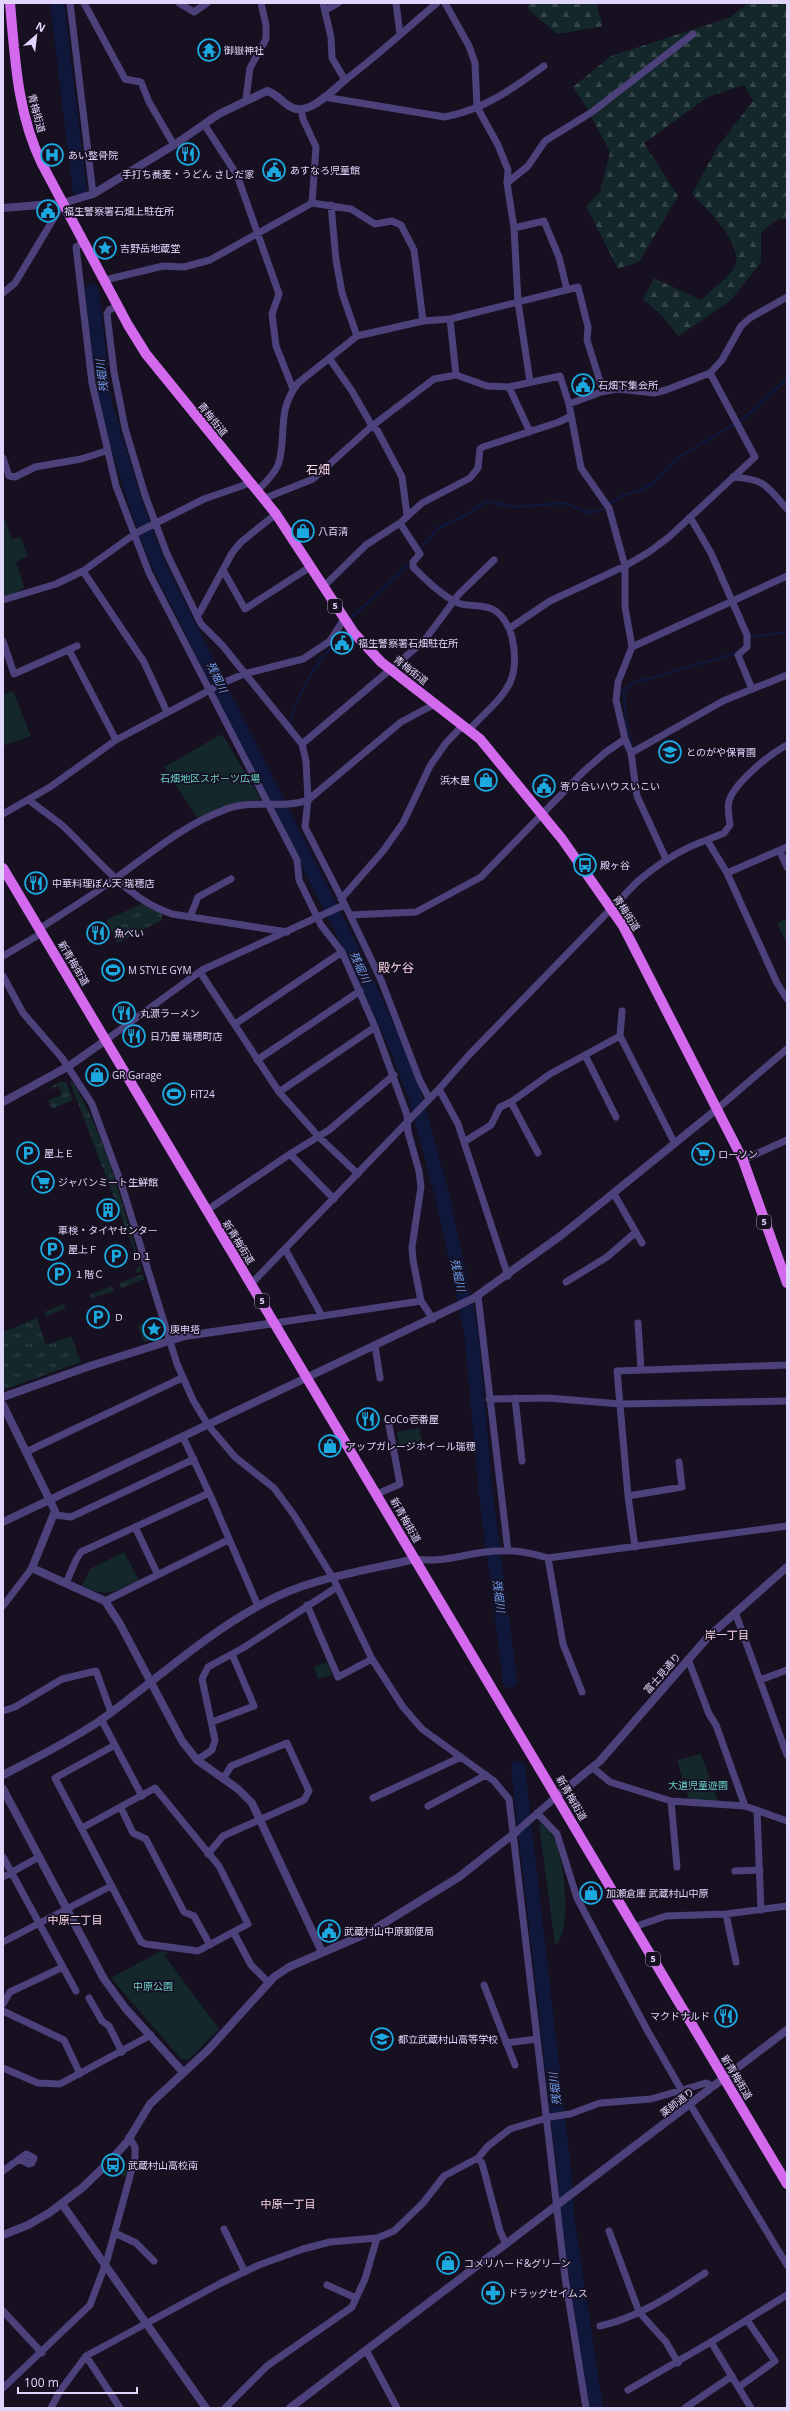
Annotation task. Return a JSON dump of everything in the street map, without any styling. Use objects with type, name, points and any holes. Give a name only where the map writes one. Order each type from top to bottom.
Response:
[{"type":"main road","name":"青梅街道","points":[[10,3],[17,80],[24,118],[38,155],[118,306],[154,364],[276,514],[323,588],[364,646],[389,669],[466,728],[483,743],[542,815],[625,930],[743,1160],[787,1283]]},
{"type":"main road","name":"新青梅街道","points":[[3,868],[787,2184]]},
{"type":"street","points":[[70,3],[93,194]]},
{"type":"street","points":[[84,3],[125,79],[141,82],[149,102],[174,145]]},
{"type":"street","points":[[179,3],[194,12],[206,3]]},
{"type":"street","points":[[246,99],[250,68],[266,39],[266,25],[261,3]]},
{"type":"street","points":[[322,3],[326,10],[331,37],[332,58],[345,80]]},
{"type":"street","points":[[326,10],[338,3]]},
{"type":"street","points":[[396,3],[400,34]]},
{"type":"street","points":[[3,208],[63,203],[93,194],[246,99],[268,91],[292,108],[301,109],[324,97],[390,45],[400,34],[437,3]]},
{"type":"street","points":[[445,3],[469,46],[475,63],[477,107],[498,144],[508,170],[507,182],[514,228],[518,302],[530,382]]},
{"type":"street","points":[[507,182],[528,166],[545,141],[592,112],[693,34]]},
{"type":"street","points":[[324,97],[438,116],[465,113],[497,99],[544,66]]},
{"type":"street","points":[[301,109],[303,119],[316,147],[312,203]]},
{"type":"street","points":[[204,124],[237,175],[279,294],[272,314],[276,346],[281,363],[293,389]]},
{"type":"street","points":[[3,293],[15,283],[63,203]]},
{"type":"street","points":[[104,280],[163,266],[184,267],[210,260],[312,203],[351,209],[375,224],[392,221],[401,225],[414,250],[423,321]]},
{"type":"street","points":[[331,206],[336,260],[342,293],[357,336]]},
{"type":"street","points":[[514,228],[544,221],[559,257],[567,290]]},
{"type":"street","points":[[84,242],[76,247],[92,383],[106,451],[116,486],[149,573],[211,689],[297,860],[299,880],[318,918],[342,952],[360,991],[394,1074],[409,1119],[421,1187],[412,1247],[421,1301],[433,1319]]},
{"type":"street","points":[[260,495],[277,467],[282,418],[293,389],[357,336],[423,321],[450,319],[578,287],[588,327],[587,340],[603,391]]},
{"type":"street","points":[[570,404],[603,391],[618,389],[654,393],[686,384],[710,374],[722,360],[741,326],[750,318],[787,297]]},
{"type":"street","points":[[118,306],[108,310],[107,314],[114,372],[132,453],[154,524],[196,615],[204,628],[222,645],[302,744],[306,756],[308,800],[305,827],[381,980],[428,1100]]},
{"type":"street","points":[[450,319],[456,375]]},
{"type":"street","points":[[329,358],[352,391],[372,426],[377,430],[400,472],[407,515]]},
{"type":"street","points":[[510,628],[573,589],[625,566],[669,537],[755,457],[710,374]]},
{"type":"street","points":[[260,495],[313,478],[372,426],[434,378],[456,375],[487,386],[509,387],[560,376],[570,404],[581,468],[607,505],[625,566],[624,601],[632,647],[623,666],[616,693],[625,739],[631,753],[637,796],[666,859]]},
{"type":"street","points":[[509,387],[530,432]]},
{"type":"street","points":[[323,588],[366,545],[400,523],[407,515],[422,503],[470,478],[478,468],[480,449],[571,416]]},
{"type":"street","points":[[3,458],[9,476],[15,477],[35,467],[81,459],[106,451]]},
{"type":"street","points":[[733,477],[752,478],[763,483],[787,509]]},
{"type":"street","points":[[3,600],[56,584],[83,571],[135,533],[204,499],[250,483]]},
{"type":"street","points":[[196,615],[241,542],[276,514]]},
{"type":"street","points":[[690,517],[711,553],[747,635],[747,647],[738,655],[752,688]]},
{"type":"street","points":[[3,1102],[69,1066],[200,972],[318,918],[343,902],[403,823],[430,766],[446,743],[466,728],[502,695],[511,682],[515,666],[515,651],[510,628],[493,609],[455,601],[413,567],[413,562],[420,554],[400,523]]},
{"type":"street","points":[[302,744],[424,641],[459,594],[494,560]]},
{"type":"street","points":[[223,570],[245,609],[310,567]]},
{"type":"street","points":[[83,571],[144,662],[167,712]]},
{"type":"street","points":[[632,647],[787,576]]},
{"type":"street","points":[[3,814],[29,800],[116,740],[211,689],[244,674],[303,659],[330,641],[344,619]]},
{"type":"street","points":[[3,641],[14,674],[77,646]]},
{"type":"street","points":[[69,650],[116,740]]},
{"type":"street","points":[[631,753],[723,701],[787,675]]},
{"type":"street","points":[[3,956],[116,878],[176,832],[224,809],[245,804],[292,804],[308,800],[401,722],[435,704]]},
{"type":"street","points":[[350,915],[403,914],[427,908],[438,899],[481,878],[594,762],[625,739]]},
{"type":"street","points":[[251,1284],[439,1089],[468,1056],[638,882],[666,859],[724,833],[730,825],[728,806],[735,788],[775,752],[787,745]]},
{"type":"street","points":[[29,800],[62,826],[116,878],[156,909],[190,917],[287,932]]},
{"type":"street","points":[[707,840],[727,873],[777,983],[787,999]]},
{"type":"street","points":[[727,873],[784,849],[787,867]]},
{"type":"street","points":[[190,917],[198,897],[232,880]]},
{"type":"street","points":[[235,1024],[342,952]]},
{"type":"street","points":[[200,972],[279,1092],[318,1137],[358,1174]]},
{"type":"street","points":[[3,976],[23,1013],[69,1066],[92,1104],[121,1183],[169,1341],[182,1378],[208,1425],[235,1457],[274,1488],[294,1515],[333,1578],[372,1659],[385,1682],[418,1725],[486,1775],[509,1799],[515,1833],[537,2039],[548,2118],[572,2329],[586,2408]]},
{"type":"street","points":[[257,1060],[360,991]]},
{"type":"street","points":[[622,1011],[620,1036],[675,1144]]},
{"type":"street","points":[[279,1092],[375,1027]]},
{"type":"street","points":[[464,1142],[491,1125],[500,1108],[511,1102],[550,1074],[620,1036]]},
{"type":"street","points":[[3,1522],[433,1319],[476,1297],[508,1276],[614,1194],[717,1110],[787,1049]]},
{"type":"street","points":[[585,1055],[616,1117]]},
{"type":"street","points":[[206,1211],[290,1154],[329,1130],[394,1074]]},
{"type":"street","points":[[439,1089],[454,1115],[464,1142],[508,1276]]},
{"type":"street","points":[[511,1102],[538,1153]]},
{"type":"street","points":[[743,1160],[787,1140]]},
{"type":"street","points":[[290,1154],[334,1199]]},
{"type":"street","points":[[614,1194],[642,1243]]},
{"type":"street","points":[[566,1282],[607,1257],[636,1232]]},
{"type":"street","points":[[285,1249],[322,1316]]},
{"type":"street","points":[[476,1297],[506,1551]]},
{"type":"street","points":[[3,1397],[90,1366],[185,1336],[421,1301]]},
{"type":"street","points":[[638,1323],[641,1370]]},
{"type":"street","points":[[375,1346],[380,1378]]},
{"type":"street","points":[[636,1547],[628,1496],[617,1371],[787,1365]]},
{"type":"street","points":[[26,1452],[182,1378]]},
{"type":"street","points":[[489,1398],[548,1398],[620,1404],[787,1401]]},
{"type":"street","points":[[515,1398],[522,1461]]},
{"type":"street","points":[[3,1405],[55,1511],[55,1515],[32,1568],[3,1606]]},
{"type":"street","points":[[377,1494],[400,1484],[389,1425]]},
{"type":"street","points":[[183,1437],[209,1492],[228,1540],[258,1606]]},
{"type":"street","points":[[55,1515],[71,1516],[194,1459]]},
{"type":"street","points":[[628,1496],[682,1487],[679,1462]]},
{"type":"street","points":[[66,1583],[81,1552],[209,1492]]},
{"type":"street","points":[[3,1775],[74,1738],[150,1682],[258,1606],[293,1590],[333,1578],[415,1559],[427,1561],[486,1552],[523,1550],[548,1558],[787,1526]]},
{"type":"street","points":[[135,1527],[157,1574]]},
{"type":"street","points":[[105,1601],[228,1540]]},
{"type":"street","points":[[548,1558],[563,1644],[582,1692]]},
{"type":"street","name":"富士見通り","points":[[557,1796],[593,1768],[688,1659],[735,1612],[787,1567]]},
{"type":"street","points":[[32,1568],[105,1601],[182,1741],[197,1760],[238,1789],[247,1799],[259,1819],[322,1952]]},
{"type":"street","points":[[197,1760],[212,1750],[215,1740],[202,1679],[208,1667],[232,1654],[337,1587]]},
{"type":"street","points":[[307,1605],[338,1677],[372,1659]]},
{"type":"street","points":[[735,1612],[787,1755]]},
{"type":"street","points":[[212,1722],[254,1706],[232,1654]]},
{"type":"street","points":[[688,1659],[709,1714],[716,1725],[746,1806]]},
{"type":"street","points":[[760,1680],[787,1670]]},
{"type":"street","points":[[3,1711],[15,1707],[62,1679],[96,1671],[111,1712]]},
{"type":"street","points":[[101,1719],[142,1796]]},
{"type":"street","points":[[208,1854],[223,1836],[304,1800],[309,1791],[288,1743],[231,1766],[223,1779]]},
{"type":"street","points":[[82,1828],[121,1808],[155,1788],[218,1866],[248,1924],[234,1933],[198,1951],[143,1943],[111,1886],[55,1778],[115,1745]]},
{"type":"street","points":[[373,1798],[461,1757]]},
{"type":"street","points":[[593,1768],[610,1782],[670,1801],[746,1806],[757,1812],[787,1821]]},
{"type":"street","points":[[428,1806],[486,1775]]},
{"type":"street","points":[[3,1789],[104,1979],[126,2009],[183,2072]]},
{"type":"street","points":[[3,2235],[28,2225],[62,2204],[117,2155],[150,2104],[214,2044],[268,1982],[289,1967],[368,1933],[459,1877],[515,1833],[557,1796]]},
{"type":"street","points":[[670,1801],[677,1867]]},
{"type":"street","points":[[121,1808],[133,1833],[146,1839],[184,1912],[194,1916],[210,1945]]},
{"type":"street","points":[[757,1812],[761,1910]]},
{"type":"street","points":[[536,1814],[557,1834],[577,1898],[682,2091],[787,2265]]},
{"type":"street","points":[[3,1857],[76,1990]]},
{"type":"street","points":[[3,1877],[39,1857]]},
{"type":"street","points":[[735,1871],[760,1870]]},
{"type":"street","points":[[3,1942],[111,1886]]},
{"type":"street","points":[[634,1926],[666,1916],[726,1914],[787,1906]]},
{"type":"street","points":[[726,1914],[736,1962]]},
{"type":"street","points":[[234,1933],[251,1965],[268,1982]]},
{"type":"street","points":[[3,2004],[10,1992],[62,1966]]},
{"type":"street","points":[[484,1985],[515,2065]]},
{"type":"street","points":[[89,1998],[102,2021],[108,2026],[122,2052]]},
{"type":"street","points":[[3,2011],[64,2040],[80,2074]]},
{"type":"street","name":"薬師通り","points":[[290,2408],[787,2030]]},
{"type":"street","points":[[3,2068],[38,2083],[54,2085],[80,2074],[151,2035]]},
{"type":"street","points":[[506,2043],[537,2039]]},
{"type":"street","points":[[51,2408],[60,2391],[86,2356],[245,2272],[287,2254],[330,2242],[377,2238],[402,2225],[427,2198],[444,2176],[478,2158],[488,2146],[510,2129],[548,2118],[567,2115],[600,2104],[651,2099],[706,2083],[713,2086]]},
{"type":"street","points":[[3,2388],[42,2353],[90,2305],[105,2264],[135,2158],[135,2147],[129,2137]]},
{"type":"street","points":[[478,2158],[482,2164],[500,2231],[506,2244]]},
{"type":"street","points":[[3,2171],[19,2159]]},
{"type":"street","points":[[62,2204],[206,2408]]},
{"type":"street","points":[[224,2230],[245,2272]]},
{"type":"street","points":[[609,2231],[639,2312],[666,2342],[678,2362]]},
{"type":"street","points":[[114,2233],[136,2243],[154,2261]]},
{"type":"street","points":[[225,2408],[267,2366],[352,2307],[366,2279],[377,2238]]},
{"type":"street","points":[[600,2326],[639,2312],[666,2298],[705,2273]]},
{"type":"street","points":[[327,2285],[356,2298]]},
{"type":"street","points":[[628,2390],[678,2362],[787,2295]]},
{"type":"street","points":[[3,2311],[42,2353]]},
{"type":"street","points":[[739,2387],[775,2361],[747,2320]]},
{"type":"street","points":[[711,2342],[751,2408]]},
{"type":"street","points":[[366,2350],[396,2408]]},
{"type":"street","points":[[86,2356],[120,2408]]},
{"type":"street","points":[[685,2408],[732,2376]]},
{"type":"green space","points":[[526,3],[596,3],[603,26],[557,34],[530,11]]},
{"type":"green space","points":[[748,3],[787,3],[787,220],[778,219],[761,232],[761,262],[730,301],[679,336],[661,315],[643,299],[654,278],[701,300],[734,268],[736,259],[730,238],[715,218],[692,194],[718,146],[753,101],[744,85],[708,97],[644,143],[678,196],[639,262],[618,269],[586,206],[600,192],[610,152],[588,110],[573,87],[611,56],[731,17]]},
{"type":"green space","points":[[3,515],[12,539],[20,537],[28,556],[16,562],[24,587],[13,595],[3,597]]},
{"type":"green space","points":[[13,691],[31,736],[3,746],[3,695]]},
{"type":"green space","name":"石畑地区スポーツ広場","points":[[222,734],[261,799],[222,807],[198,819],[164,767]]},
{"type":"green space","points":[[142,904],[162,914],[162,920],[118,943],[106,920]]},
{"type":"green space","points":[[787,918],[787,939],[785,940],[777,923]]},
{"type":"green space","points":[[72,1081],[95,1126],[105,1150],[121,1198],[142,1271],[137,1273],[135,1269],[140,1266],[70,1082]]},
{"type":"green space","points":[[60,1082],[66,1082],[73,1100],[52,1109],[48,1100],[62,1095],[58,1086],[45,1091]]},
{"type":"green space","points":[[143,1274],[144,1279],[121,1288],[119,1283]]},
{"type":"green space","points":[[112,1286],[114,1291],[91,1299],[90,1295]]},
{"type":"green space","points":[[64,1304],[66,1308],[46,1316],[44,1312]]},
{"type":"green space","points":[[37,1318],[46,1345],[71,1336],[81,1362],[3,1390],[3,1332]]},
{"type":"green space","points":[[157,1320],[161,1334],[159,1337],[144,1342],[138,1326]]},
{"type":"green space","points":[[419,1428],[422,1441],[399,1445],[397,1432]]},
{"type":"green space","points":[[124,1552],[139,1580],[117,1590],[106,1593],[82,1586],[90,1569]]},
{"type":"green space","points":[[327,1662],[332,1675],[318,1679],[314,1667]]},
{"type":"green space","name":"大道児童遊園","points":[[701,1754],[718,1802],[689,1800],[677,1760]]},
{"type":"green space","points":[[541,1823],[555,1840],[564,1878],[564,1926],[561,1938],[555,1945],[539,1825]]},
{"type":"green space","name":"中原公園","points":[[161,1951],[170,1952],[165,1956],[219,2029],[188,2060],[181,2059],[111,1978]]},
{"type":"green space","points":[[117,2165],[130,2171],[128,2178],[111,2170]]},
{"type":"waterway","name":"残堀川","points":[[57,3],[80,191]]},
{"type":"waterway","name":"残堀川","points":[[92,291],[105,404],[139,514],[157,561],[357,960],[399,1053],[416,1099],[443,1199],[471,1331],[486,1494],[510,1681]]},
{"type":"waterway","points":[[421,547],[438,528],[470,513],[487,501],[514,507],[564,503],[590,513],[603,509],[623,495],[643,489],[654,482],[676,459],[743,419],[787,379]]},
{"type":"waterway","points":[[350,619],[407,566]]},
{"type":"waterway","points":[[749,639],[751,637],[787,632]]},
{"type":"waterway","points":[[289,724],[303,688],[322,658],[339,638]]},
{"type":"waterway","points":[[632,744],[628,730],[623,691],[633,683],[737,653]]},
{"type":"waterway","name":"残堀川","points":[[518,1768],[565,2179],[567,2216],[596,2408]]},
{"type":"place","name":"御嶽神社","points":[[209,50]]},
{"type":"place","name":"手打ち蕎麦・うどん さしだ家","points":[[188,154]]},
{"type":"place","name":"あい整骨院","points":[[52,155]]},
{"type":"place","name":"あすなろ児童館","points":[[274,170]]},
{"type":"place","name":"福生警察署石畑上駐在所","points":[[48,211]]},
{"type":"place","name":"吉野岳地蔵堂","points":[[105,248]]},
{"type":"place","name":"石畑下集会所","points":[[583,385]]},
{"type":"place","name":"八百清","points":[[303,531]]},
{"type":"place","name":"福生警察署石畑駐在所","points":[[342,643]]},
{"type":"place","name":"とのがや保育園","points":[[670,752]]},
{"type":"place","name":"浜木屋","points":[[486,780]]},
{"type":"place","name":"寄り合いハウスいこい","points":[[544,786]]},
{"type":"place","name":"殿ヶ谷","points":[[585,865]]},
{"type":"place","name":"中華料理ぼん天 瑞穂店","points":[[36,883]]},
{"type":"place","name":"魚べい","points":[[98,933]]},
{"type":"place","name":"M STYLE GYM","points":[[113,970]]},
{"type":"place","name":"丸源ラーメン","points":[[124,1013]]},
{"type":"place","name":"日乃屋 瑞穂町店","points":[[134,1036]]},
{"type":"place","name":"GR Garage","points":[[97,1075]]},
{"type":"place","name":"FiT24","points":[[174,1094]]},
{"type":"place","name":"屋上Ｅ","points":[[28,1153]]},
{"type":"place","name":"ローソン","points":[[703,1154]]},
{"type":"place","name":"ジャパンミート生鮮館","points":[[43,1182]]},
{"type":"place","name":"車検・タイヤセンター","points":[[108,1210]]},
{"type":"place","name":"屋上Ｆ","points":[[52,1249]]},
{"type":"place","name":"Ｄ１","points":[[116,1256]]},
{"type":"place","name":"１階Ｃ","points":[[59,1274]]},
{"type":"place","name":"Ｄ","points":[[98,1317]]},
{"type":"place","name":"庚申塔","points":[[154,1329]]},
{"type":"place","name":"CoCo壱番屋","points":[[368,1419]]},
{"type":"place","name":"アップガレージホイール瑞穂","points":[[330,1446]]},
{"type":"place","name":"加瀬倉庫 武蔵村山中原","points":[[591,1893]]},
{"type":"place","name":"武蔵村山中原郵便局","points":[[329,1931]]},
{"type":"place","name":"マクドナルド","points":[[726,2016]]},
{"type":"place","name":"都立武蔵村山高等学校","points":[[382,2039]]},
{"type":"place","name":"武蔵村山高校南","points":[[113,2165]]},
{"type":"place","name":"コメリハード&グリーン","points":[[448,2263]]},
{"type":"place","name":"ドラッグセイムス","points":[[493,2293]]},
{"type":"district","name":"石畑","points":[[318,470]]},
{"type":"district","name":"殿ケ谷","points":[[396,968]]},
{"type":"district","name":"岸一丁目","points":[[727,1635]]},
{"type":"district","name":"中原二丁目","points":[[75,1920]]},
{"type":"district","name":"中原一丁目","points":[[288,2204]]}]
